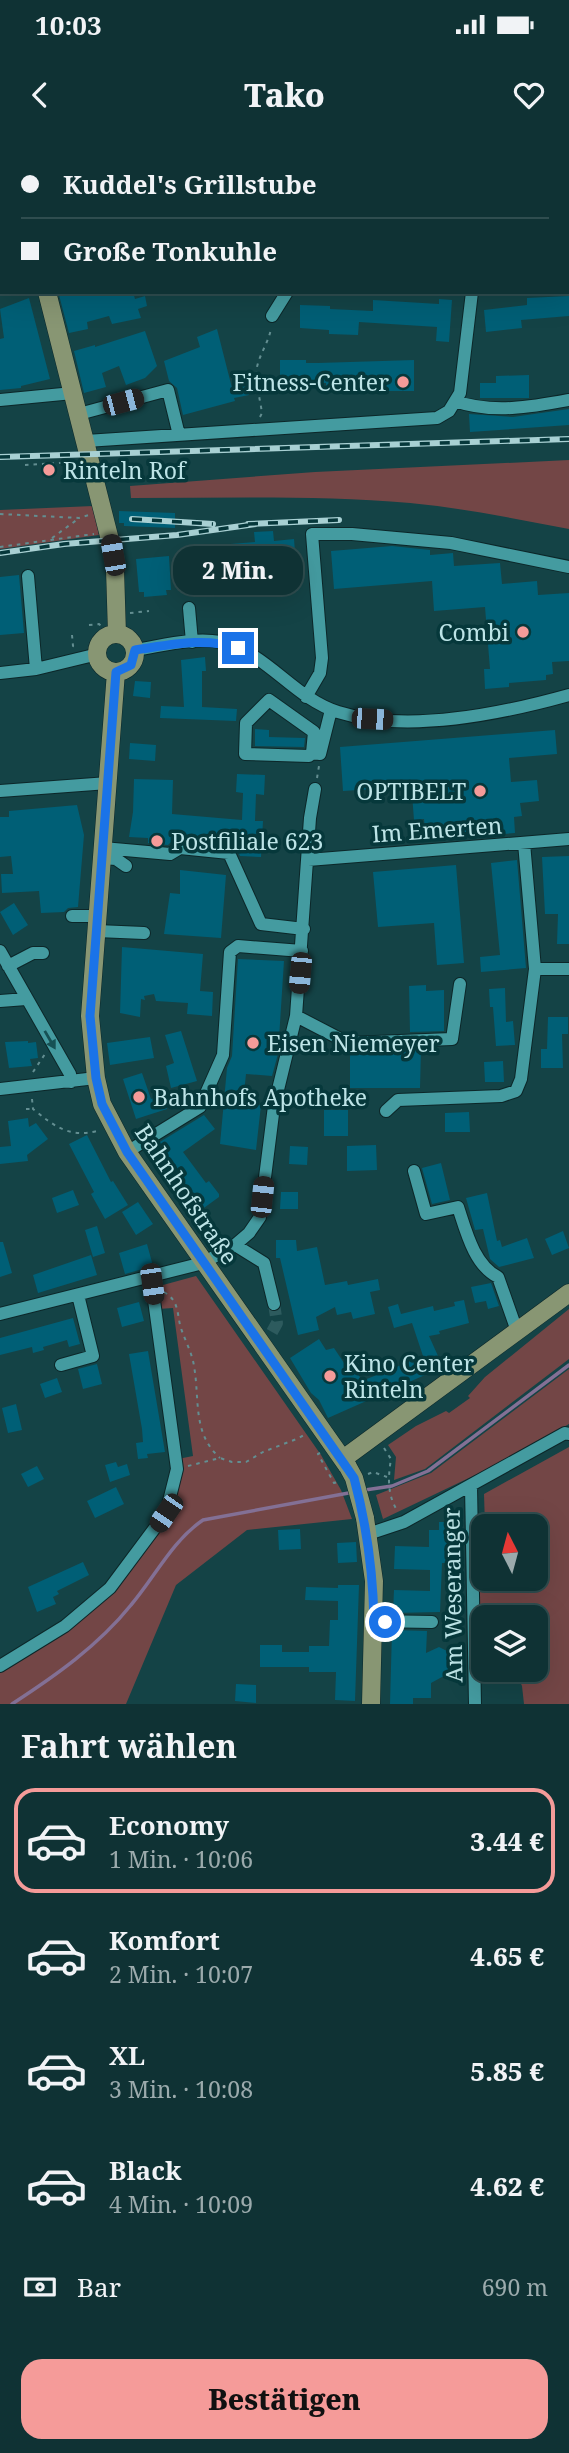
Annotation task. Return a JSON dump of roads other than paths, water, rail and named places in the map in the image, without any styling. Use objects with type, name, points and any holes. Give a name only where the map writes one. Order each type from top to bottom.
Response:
[{"type":"main road","points":[[48,294],[109,532],[115,569],[117,634]]},
{"type":"main road","points":[[117,634],[129,639],[135,650],[131,665],[116,672],[105,668],[99,660],[101,642],[117,634]]},
{"type":"main road","name":"Bahnhofstraße","points":[[116,672],[90,1016],[96,1078],[102,1104],[127,1152],[203,1263],[266,1337],[354,1478],[367,1526],[373,1581],[371,1704]]},
{"type":"main road","points":[[346,1463],[569,1293]]},
{"type":"street","points":[[272,316],[286,294]]},
{"type":"street","points":[[86,441],[437,418],[449,411],[460,393],[472,294]]},
{"type":"street","points":[[79,414],[168,390],[179,435]]},
{"type":"street","points":[[0,401],[73,393]]},
{"type":"street","points":[[455,401],[476,408],[534,406],[569,400]]},
{"type":"street","points":[[306,697],[320,673],[322,658],[312,534],[352,534],[451,543],[569,567]]},
{"type":"street","points":[[28,576],[36,669]]},
{"type":"street","points":[[189,608],[192,642]]},
{"type":"street","points":[[135,650],[192,642],[220,642],[257,659],[306,697],[331,710],[372,719],[412,721],[509,710],[569,695]]},
{"type":"street","points":[[0,673],[36,669],[98,654]]},
{"type":"street","points":[[285,681],[246,723],[245,754],[316,754]]},
{"type":"street","points":[[269,700],[314,732],[316,754]]},
{"type":"street","points":[[316,754],[331,710]]},
{"type":"street","points":[[0,790],[108,783]]},
{"type":"street","points":[[0,1314],[151,1281],[203,1263],[235,1245],[249,1233],[260,1217],[274,1105],[296,1016],[310,818],[315,789]]},
{"type":"street","name":"Im Emerten","points":[[308,860],[569,839]]},
{"type":"street","points":[[386,1111],[398,1100],[501,1096],[516,1091],[521,1079],[535,969],[524,843]]},
{"type":"street","points":[[103,853],[170,854],[180,848],[229,853],[261,924],[304,929]]},
{"type":"street","points":[[103,853],[126,866]]},
{"type":"street","points":[[72,916],[144,933]]},
{"type":"street","points":[[127,1152],[200,1107],[223,1055],[230,951],[238,946],[302,951]]},
{"type":"street","points":[[0,951],[70,1074],[71,1082]]},
{"type":"street","points":[[8,966],[33,953],[43,953]]},
{"type":"street","points":[[535,969],[569,969]]},
{"type":"street","points":[[296,1016],[348,1043],[452,1039],[460,984]]},
{"type":"street","points":[[0,1001],[26,999]]},
{"type":"street","points":[[0,1089],[96,1078]]},
{"type":"street","points":[[414,1171],[426,1214],[458,1207],[468,1237],[486,1271],[498,1277],[517,1331]]},
{"type":"street","points":[[235,1245],[264,1263],[274,1304]]},
{"type":"street","points":[[0,1666],[65,1626],[110,1588],[166,1513],[177,1468],[151,1281]]},
{"type":"street","points":[[61,1365],[93,1356],[78,1295]]},
{"type":"street","name":"Am Weseranger","points":[[367,1526],[404,1522],[567,1432]]},
{"type":"street","name":"Am Weseranger","points":[[471,1486],[475,1704]]},
{"type":"street","points":[[374,1621],[432,1622]]},
{"type":"waterway","points":[[365,1490],[392,1486],[428,1471],[569,1365]]},
{"type":"waterway","points":[[12,1704],[60,1671],[105,1634],[140,1594],[182,1538],[203,1520],[354,1492]]},
{"type":"tunnel","points":[[272,1332],[277,1323],[274,1304]]},
{"type":"railway","points":[[0,457],[569,439]]},
{"type":"railway","points":[[132,519],[213,524]]},
{"type":"railway","points":[[248,524],[339,520]]},
{"type":"railway","points":[[0,553],[256,524]]},
{"type":"place","name":"Fitness-Center","points":[[403,382]]},
{"type":"place","name":"Rinteln Rof","points":[[49,470]]},
{"type":"place","name":"Combi","points":[[523,632]]},
{"type":"place","name":"OPTIBELT","points":[[480,791]]},
{"type":"place","name":"Postfiliale 623","points":[[157,841]]},
{"type":"place","name":"Eisen Niemeyer","points":[[253,1043]]},
{"type":"place","name":"Bahnhofs Apotheke","points":[[139,1097]]},
{"type":"place","name":"Kino Center Rinteln","points":[[330,1376]]}]
